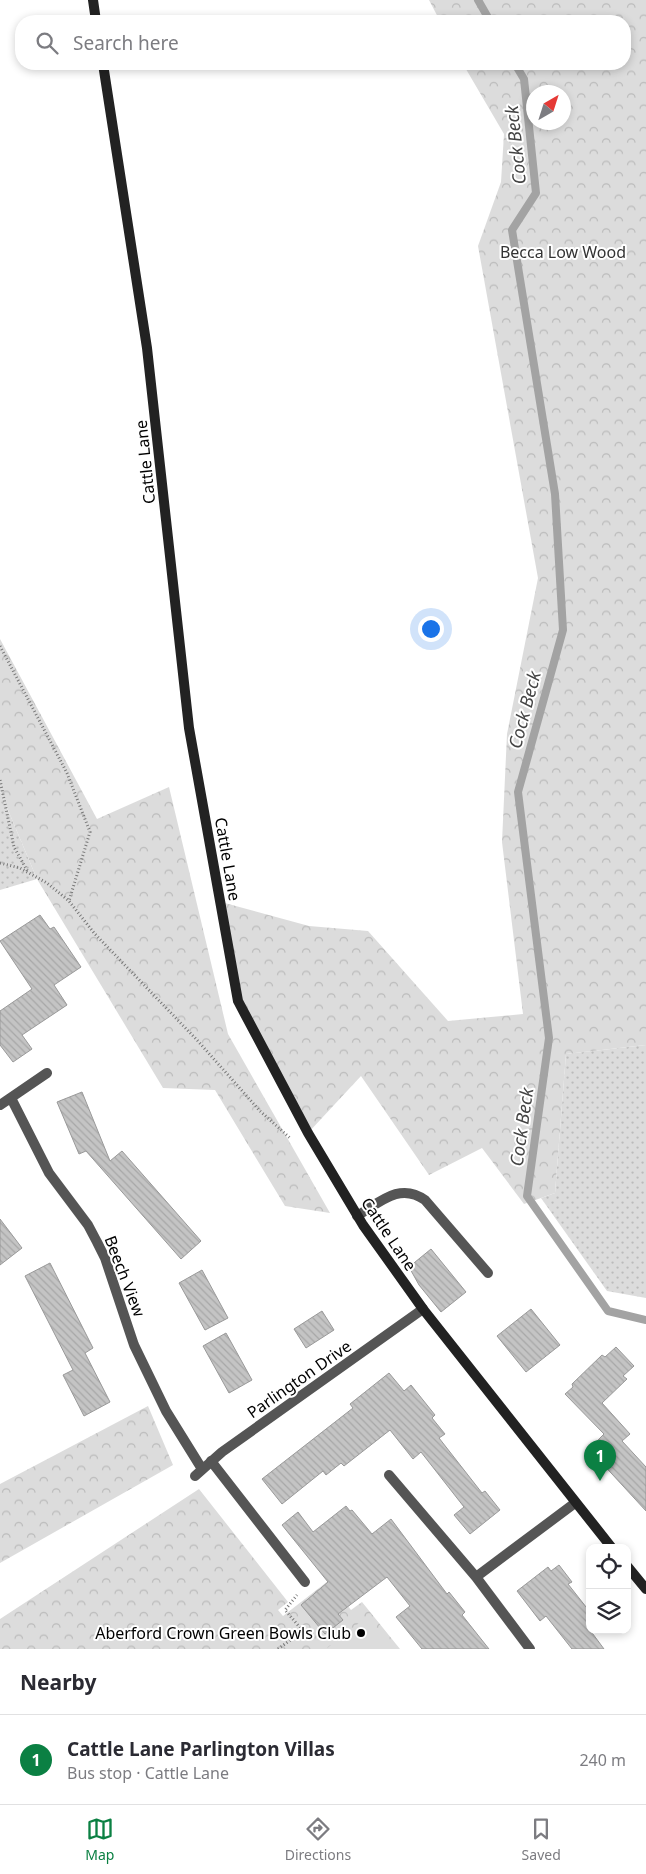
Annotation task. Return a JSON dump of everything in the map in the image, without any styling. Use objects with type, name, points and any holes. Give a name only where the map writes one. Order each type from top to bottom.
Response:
[{"type":"street","points":[[93,0],[95,15]]},
{"type":"street","name":"Cattle Lane","points":[[104,70],[147,348],[189,728],[238,1001],[308,1133],[357,1216],[423,1309],[609,1544]]},
{"type":"street","points":[[0,1105],[47,1073]]},
{"type":"street","name":"Beech View","points":[[11,1098],[49,1173],[88,1226],[97,1242],[105,1258],[134,1345],[199,1473]]},
{"type":"street","points":[[357,1216],[400,1192],[415,1192],[425,1200],[488,1273]]},
{"type":"street","name":"Parlington Drive","points":[[199,1473],[211,1461],[423,1309]]},
{"type":"street","points":[[211,1461],[305,1582]]},
{"type":"street","points":[[389,1475],[476,1577],[530,1649]]},
{"type":"street","points":[[476,1577],[575,1503]]},
{"type":"street","points":[[631,1571],[646,1589]]},
{"type":"path","points":[[0,646],[66,773],[90,832],[69,901]]},
{"type":"path","points":[[0,780],[14,847],[29,873]]},
{"type":"path","points":[[0,863],[20,868],[47,883],[69,901],[94,933],[197,1040],[260,1111],[295,1143]]},
{"type":"path","points":[[278,1649],[303,1632],[285,1610],[290,1606],[305,1582]]},
{"type":"green space","name":"Becca Low Wood","points":[[429,0],[646,0],[646,1045],[566,1054],[555,1193],[524,1204],[482,1148],[429,1175],[361,1076],[308,1133],[238,1001],[221,902],[309,926],[368,931],[448,1021],[523,1014],[502,842],[507,734],[538,578],[478,246],[501,182],[504,134],[467,70],[631,70],[631,15],[437,15]]},
{"type":"green space","points":[[0,639],[97,819],[169,787],[228,1034],[330,1213],[285,1206],[215,1090],[163,1088],[37,879],[0,791]]},
{"type":"green space","points":[[0,791],[37,879],[0,890]]},
{"type":"green space","points":[[646,1045],[646,1298],[607,1291],[541,1198],[555,1193],[566,1054]]},
{"type":"green space","points":[[148,1406],[173,1465],[0,1563],[0,1484]]},
{"type":"green space","points":[[199,1489],[288,1602],[278,1610],[283,1616],[328,1581],[351,1610],[362,1602],[400,1649],[0,1649],[0,1619]]},
{"type":"green space","name":"Aberford Crown Green Bowls Club","points":[[364,1619],[388,1649],[326,1649]]},
{"type":"building","points":[[40,915],[50,929],[54,927],[81,967],[54,985],[67,1005],[22,1035],[32,1049],[13,1062],[0,1045],[0,1011],[32,989],[0,941]]},
{"type":"building","points":[[82,1092],[110,1161],[122,1151],[201,1241],[181,1259],[86,1151],[79,1154],[57,1102]]},
{"type":"building","points":[[0,1219],[22,1248],[0,1265]]},
{"type":"building","points":[[431,1249],[466,1292],[441,1312],[419,1285],[409,1267]]},
{"type":"building","points":[[50,1263],[93,1348],[85,1353],[110,1402],[84,1416],[63,1375],[73,1370],[25,1276]]},
{"type":"building","points":[[202,1270],[228,1318],[205,1330],[179,1283]]},
{"type":"building","points":[[531,1309],[560,1345],[526,1372],[497,1336]]},
{"type":"building","points":[[322,1311],[334,1330],[306,1348],[294,1329]]},
{"type":"building","points":[[226,1333],[252,1380],[229,1393],[203,1346]]},
{"type":"building","points":[[616,1347],[634,1366],[623,1376],[627,1379],[602,1403],[630,1434],[622,1441],[646,1467],[646,1511],[589,1449],[604,1434],[565,1394],[573,1387],[572,1384],[602,1355],[605,1357]]},
{"type":"building","points":[[389,1373],[404,1391],[411,1385],[435,1415],[432,1418],[445,1434],[439,1438],[482,1493],[485,1491],[500,1510],[470,1534],[454,1515],[464,1507],[421,1452],[413,1459],[390,1430],[344,1466],[341,1463],[326,1475],[323,1471],[282,1504],[262,1479],[353,1408],[350,1404]]},
{"type":"building","points":[[346,1506],[350,1511],[352,1510],[372,1534],[391,1519],[447,1594],[449,1592],[465,1612],[462,1615],[489,1649],[422,1649],[396,1617],[410,1606],[387,1577],[338,1614],[343,1620],[325,1634],[301,1605],[328,1582],[282,1525],[298,1512],[313,1532]]},
{"type":"building","points":[[559,1565],[572,1582],[568,1584],[586,1607],[586,1634],[593,1634],[604,1649],[572,1649],[546,1616],[540,1621],[517,1591],[548,1567],[551,1571]]},
{"type":"waterway","name":"Cock Beck","points":[[478,0],[487,15]]},
{"type":"waterway","name":"Cock Beck","points":[[519,70],[524,79],[536,193],[512,230],[555,494],[563,630],[518,792],[549,1038],[527,1196],[608,1311],[646,1320]]},
{"type":"place","name":"Cattle Lane Parlington Villas","points":[[600,1481]]},
{"type":"place","name":"Aberford Crown Green Bowls Club","points":[[361,1633]]}]
